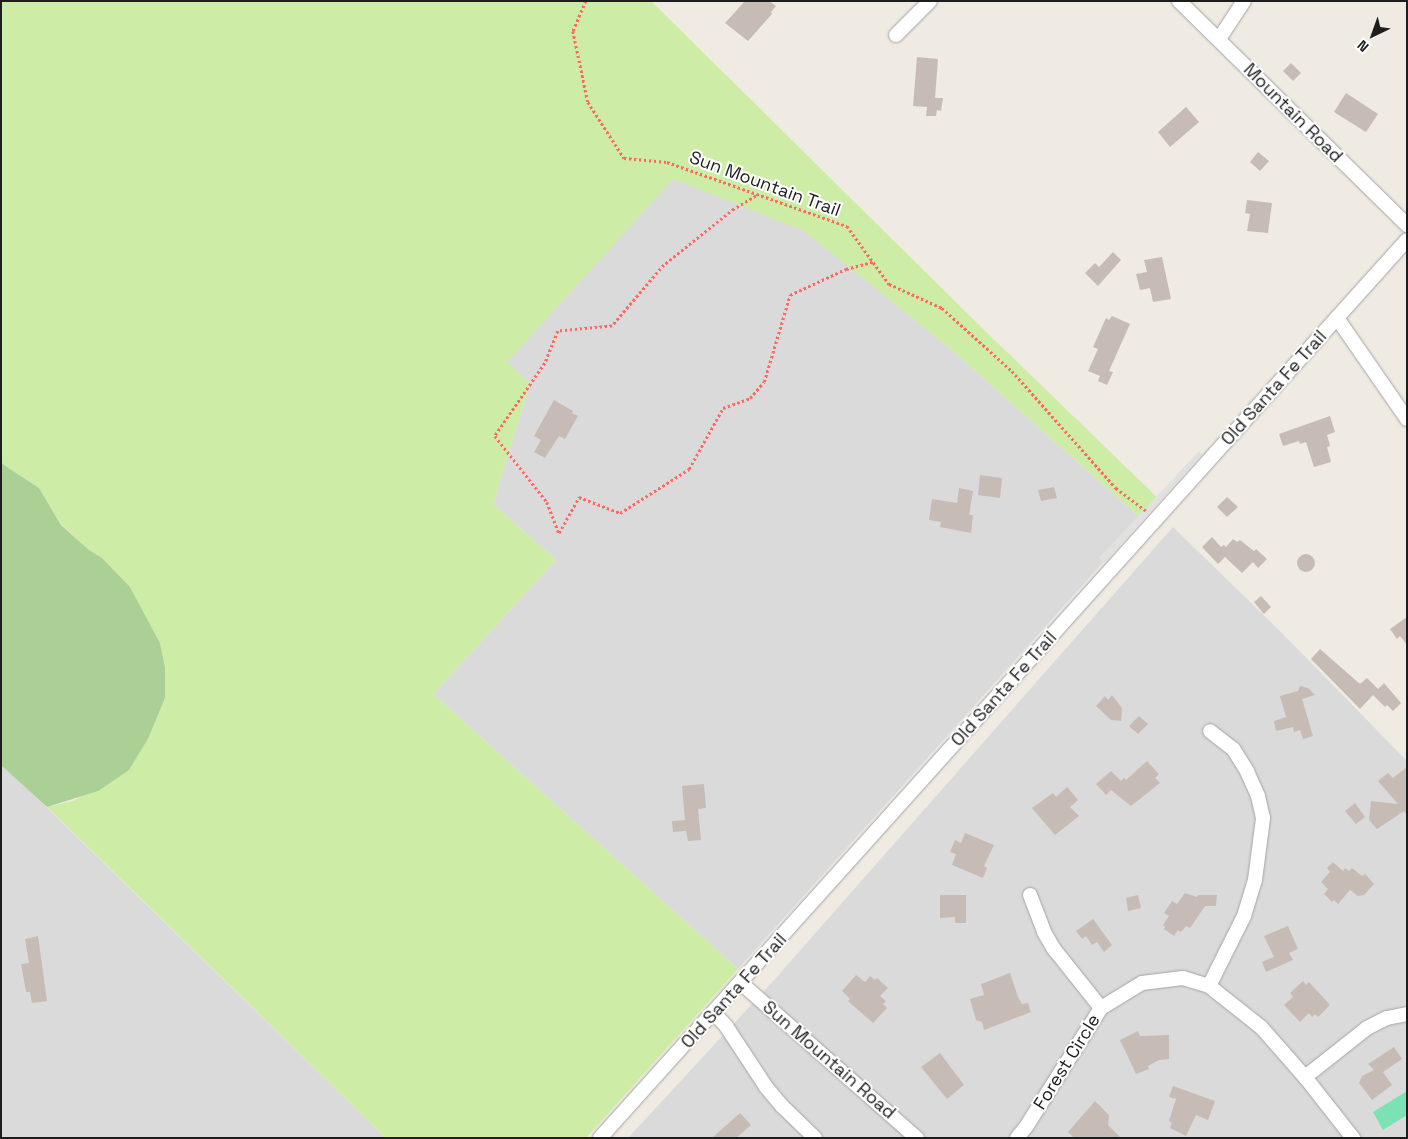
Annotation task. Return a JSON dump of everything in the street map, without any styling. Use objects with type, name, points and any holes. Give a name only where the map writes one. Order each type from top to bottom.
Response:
[{"type":"street","points":[[896,35],[930,1]]},
{"type":"street","name":"Mountain Road","points":[[1179,1],[1407,225]]},
{"type":"street","points":[[1219,39],[1244,1]]},
{"type":"street","name":"Old Santa Fe Trail","points":[[600,1138],[742,983],[1407,240]]},
{"type":"street","points":[[1337,318],[1407,419]]},
{"type":"street","points":[[1209,986],[1240,924],[1250,898],[1255,880],[1263,818],[1258,796],[1248,771],[1233,749],[1210,731]]},
{"type":"street","points":[[1030,895],[1044,932],[1054,949],[1100,1008]]},
{"type":"street","name":"Forest Circle","points":[[1016,1138],[1026,1127],[1100,1008],[1142,983],[1183,978],[1209,986],[1261,1027],[1305,1077],[1353,1138]]},
{"type":"street","name":"Sun Mountain Road","points":[[742,983],[918,1138]]},
{"type":"street","points":[[714,1013],[731,1033],[766,1087],[816,1138]]},
{"type":"street","points":[[1305,1077],[1367,1028],[1387,1018],[1407,1014]]},
{"type":"path","name":"Sun Mountain Trail","points":[[586,1],[573,31],[588,102],[624,158],[667,162],[756,196],[847,226],[889,284],[942,308],[1012,371],[1116,488],[1157,519]]},
{"type":"path","points":[[756,196],[734,209],[664,265],[612,326],[558,332],[546,363],[495,436],[547,502],[559,533],[579,497],[620,513],[689,469],[723,408],[750,398],[764,382],[790,295],[846,269],[873,262]]},
{"type":"shaded area","points":[[673,178],[804,230],[946,345],[1142,519],[738,969],[433,694],[556,560],[493,504],[530,383],[506,362]]},
{"type":"shaded area","points":[[1199,451],[1202,454],[1104,563],[1099,558]]},
{"type":"shaded area","points":[[1173,527],[1281,632],[1407,761],[1407,1138],[628,1138],[775,979]]},
{"type":"shaded area","points":[[2,764],[386,1138],[1,1138]]},
{"type":"green space","points":[[1,1],[651,1],[978,324],[1160,500],[1142,519],[946,345],[804,231],[673,179],[507,362],[530,383],[493,504],[556,560],[433,694],[738,969],[586,1138],[386,1138],[47,807],[73,801],[129,770],[148,739],[165,698],[160,643],[130,587],[102,558],[89,550],[61,524],[39,488],[1,463]]},
{"type":"green space","points":[[1,463],[39,488],[61,525],[89,550],[102,558],[130,587],[160,643],[165,668],[165,698],[148,739],[129,770],[98,791],[47,807],[1,765]]},
{"type":"green space","points":[[1407,1091],[1407,1115],[1383,1130],[1373,1112]]},
{"type":"building","points":[[745,1],[769,1],[776,6],[771,12],[772,14],[748,41],[725,23]]},
{"type":"building","points":[[917,57],[938,59],[935,98],[943,98],[941,111],[937,110],[936,116],[926,116],[927,107],[913,106]]},
{"type":"building","points":[[1291,63],[1301,73],[1293,81],[1283,71]]},
{"type":"building","points":[[1346,93],[1378,114],[1366,132],[1334,112]]},
{"type":"building","points":[[1186,107],[1199,122],[1170,147],[1158,132]]},
{"type":"building","points":[[1258,152],[1269,161],[1260,171],[1250,162]]},
{"type":"building","points":[[1247,200],[1272,203],[1268,233],[1247,231],[1250,214],[1245,213]]},
{"type":"building","points":[[1113,252],[1121,260],[1098,286],[1085,273],[1095,263],[1099,267]]},
{"type":"building","points":[[1162,257],[1171,299],[1153,302],[1150,288],[1140,290],[1136,274],[1147,272],[1144,260]]},
{"type":"building","points":[[1112,316],[1130,324],[1109,371],[1113,372],[1107,385],[1098,381],[1100,376],[1088,371],[1098,349],[1093,347],[1106,318],[1109,320]]},
{"type":"building","points":[[554,400],[578,416],[565,439],[559,436],[545,458],[534,452],[541,440],[534,436]]},
{"type":"building","points":[[1330,416],[1335,432],[1327,435],[1330,446],[1327,447],[1331,462],[1314,467],[1306,442],[1300,444],[1299,441],[1283,446],[1279,434]]},
{"type":"building","points":[[980,475],[1002,478],[1000,498],[978,495]]},
{"type":"building","points":[[1054,487],[1057,498],[1041,501],[1038,490]]},
{"type":"building","points":[[959,488],[973,491],[969,515],[973,515],[971,533],[940,527],[941,522],[929,520],[932,499],[957,503]]},
{"type":"building","points":[[1227,497],[1238,507],[1227,517],[1217,507]]},
{"type":"building","points":[[1212,537],[1221,547],[1224,545],[1226,547],[1233,539],[1237,542],[1240,540],[1254,551],[1256,549],[1267,559],[1258,568],[1253,562],[1242,573],[1225,557],[1218,564],[1202,547]]},
{"type":"building","points":[[1306,554],[1312,557],[1315,563],[1312,569],[1306,572],[1300,569],[1297,563],[1300,557]]},
{"type":"building","points":[[1261,596],[1271,607],[1264,614],[1254,602]]},
{"type":"building","points":[[1407,617],[1407,645],[1400,636],[1397,639],[1390,629]]},
{"type":"building","points":[[1320,649],[1360,684],[1367,678],[1378,689],[1384,683],[1401,703],[1393,711],[1387,705],[1385,707],[1373,695],[1360,709],[1311,659]]},
{"type":"building","points":[[1300,686],[1308,688],[1315,695],[1302,699],[1313,736],[1303,739],[1300,730],[1294,732],[1293,727],[1276,731],[1274,721],[1286,717],[1280,696],[1298,691]]},
{"type":"building","points":[[1112,695],[1122,708],[1121,721],[1111,720],[1096,706],[1105,696],[1108,700]]},
{"type":"building","points":[[1139,716],[1148,724],[1138,734],[1129,726]]},
{"type":"building","points":[[1147,761],[1159,774],[1155,778],[1160,783],[1131,806],[1111,790],[1106,795],[1096,784],[1111,771],[1121,781],[1124,778],[1126,780]]},
{"type":"building","points":[[1407,767],[1407,815],[1404,811],[1377,829],[1369,820],[1371,801],[1398,804],[1378,781],[1388,773],[1393,778]]},
{"type":"building","points":[[704,784],[706,808],[698,809],[701,840],[688,841],[686,831],[673,832],[672,821],[685,820],[682,786]]},
{"type":"building","points":[[1067,787],[1078,800],[1070,807],[1079,816],[1055,835],[1032,808],[1053,793],[1056,797]]},
{"type":"building","points":[[1355,803],[1365,817],[1356,824],[1345,811]]},
{"type":"building","points":[[965,833],[994,845],[984,866],[987,868],[983,878],[952,865],[956,854],[950,852],[955,840],[961,843]]},
{"type":"building","points":[[1333,862],[1343,871],[1345,868],[1349,871],[1352,868],[1362,876],[1365,874],[1374,884],[1364,895],[1358,896],[1350,890],[1338,904],[1334,900],[1332,902],[1324,894],[1328,889],[1321,882],[1330,872],[1327,868]]},
{"type":"building","points":[[1185,893],[1197,897],[1198,895],[1217,895],[1216,906],[1205,906],[1190,928],[1186,926],[1181,932],[1178,930],[1174,936],[1164,929],[1163,925],[1169,916],[1164,913],[1172,901],[1177,904]]},
{"type":"building","points":[[940,895],[966,895],[966,923],[955,923],[955,917],[940,918]]},
{"type":"building","points":[[1138,895],[1141,908],[1128,911],[1126,898]]},
{"type":"building","points":[[1093,919],[1112,945],[1104,952],[1097,942],[1092,945],[1086,936],[1082,939],[1076,931]]},
{"type":"building","points":[[1288,926],[1298,949],[1289,953],[1293,960],[1266,972],[1262,962],[1274,957],[1264,936]]},
{"type":"building","points":[[38,936],[47,1001],[32,1003],[30,992],[26,992],[21,964],[29,963],[25,939]]},
{"type":"building","points":[[1010,973],[1018,997],[1022,1004],[1028,1003],[1031,1012],[984,1030],[982,1022],[976,1020],[970,999],[984,995],[981,984]]},
{"type":"building","points":[[856,975],[865,982],[870,976],[875,980],[877,978],[888,988],[880,996],[886,1001],[883,1004],[887,1008],[873,1023],[848,1001],[850,999],[842,991]]},
{"type":"building","points":[[1303,981],[1306,985],[1309,982],[1330,1005],[1318,1017],[1315,1014],[1312,1017],[1309,1013],[1300,1022],[1284,1005],[1293,997],[1290,993]]},
{"type":"building","points":[[1138,1031],[1140,1036],[1169,1035],[1169,1059],[1159,1060],[1148,1066],[1149,1069],[1136,1074],[1120,1040]]},
{"type":"building","points":[[1394,1047],[1402,1059],[1383,1072],[1392,1085],[1372,1100],[1359,1083],[1362,1076],[1374,1070],[1368,1064]]},
{"type":"building","points":[[940,1053],[964,1085],[947,1099],[921,1067]]},
{"type":"building","points":[[1173,1086],[1215,1101],[1208,1120],[1196,1115],[1186,1136],[1170,1128],[1172,1123],[1169,1121],[1176,1099],[1169,1097]]},
{"type":"building","points":[[1095,1101],[1109,1115],[1108,1125],[1121,1138],[1074,1138],[1068,1132]]},
{"type":"building","points":[[740,1113],[751,1125],[736,1138],[712,1138]]}]
